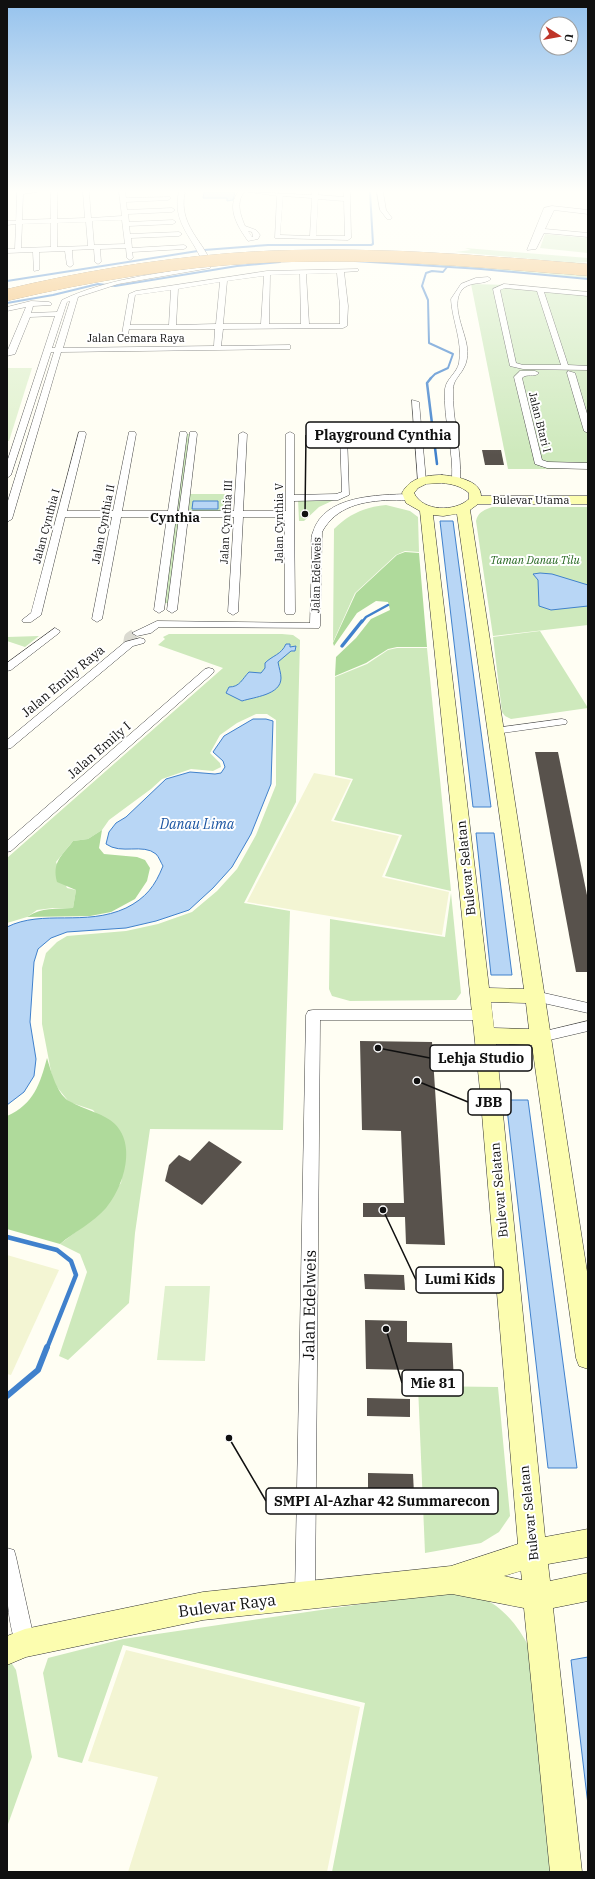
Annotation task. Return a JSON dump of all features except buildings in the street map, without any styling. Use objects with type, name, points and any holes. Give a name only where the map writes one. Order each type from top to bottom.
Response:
[{"type":"highway","points":[[7,290],[59,280]]},
{"type":"highway","points":[[7,295],[78,280]]},
{"type":"main road","points":[[471,500],[449,511],[426,509],[415,504],[409,497],[410,490],[422,481],[435,479],[456,481],[468,486],[471,500],[495,731],[542,1037],[588,1358]]},
{"type":"main road","name":"Bulevar Utama","points":[[471,500],[588,493]]},
{"type":"main road","name":"Bulevar Utama","points":[[471,500],[588,500]]},
{"type":"main road","name":"Bulevar Selatan","points":[[426,509],[485,1036],[537,1598],[566,1872]]},
{"type":"main road","points":[[480,995],[535,996]]},
{"type":"main road","points":[[485,1036],[542,1037]]},
{"type":"main road","name":"Bulevar Raya","points":[[16,1647],[154,1615],[203,1606],[451,1580],[533,1553],[588,1543]]},
{"type":"main road","name":"Bulevar Raya","points":[[451,1580],[537,1598],[588,1587]]},
{"type":"street","points":[[7,475],[11,445],[49,348],[64,301],[75,295],[105,285],[137,280]]},
{"type":"street","points":[[220,346],[219,326],[224,280],[132,294],[126,329],[172,326],[219,326],[265,326],[305,326],[344,325],[341,280]]},
{"type":"street","points":[[265,326],[267,280]]},
{"type":"street","points":[[303,280],[305,326]]},
{"type":"street","points":[[456,481],[457,464],[448,389],[461,368],[463,351],[454,299],[456,292],[462,284],[467,281],[481,280]]},
{"type":"street","points":[[588,295],[504,286],[496,288],[513,364],[523,368],[568,370],[588,373]]},
{"type":"street","points":[[172,326],[175,287]]},
{"type":"street","points":[[540,290],[588,431]]},
{"type":"street","points":[[7,518],[75,295]]},
{"type":"street","points":[[7,309],[31,303],[49,304]]},
{"type":"street","points":[[7,354],[11,354],[31,303]]},
{"type":"street","points":[[27,314],[60,314]]},
{"type":"street","name":"Jalan Cemara Raya","points":[[49,348],[220,346],[288,347]]},
{"type":"street","points":[[568,370],[588,368]]},
{"type":"street","name":"Jalan Btari I","points":[[568,370],[526,373],[518,377],[538,462],[547,465],[588,466]]},
{"type":"street","points":[[415,402],[422,481]]},
{"type":"street","name":"Jalan Cynthia I","points":[[27,620],[36,615],[82,434]]},
{"type":"street","name":"Jalan Cynthia II","points":[[97,619],[132,434]]},
{"type":"street","points":[[183,434],[158,613],[172,613],[193,434]]},
{"type":"street","name":"Jalan Cynthia III","points":[[233,612],[243,434]]},
{"type":"street","name":"Jalan Cynthia V","points":[[290,434],[290,612]]},
{"type":"street","points":[[291,498],[338,497],[346,493],[344,436]]},
{"type":"street","points":[[11,445],[29,445]]},
{"type":"street","name":"Jalan Edelweis","points":[[172,613],[315,626],[317,532],[320,523],[330,514],[345,506],[384,497],[409,497]]},
{"type":"street","points":[[62,514],[291,514]]},
{"type":"street","name":"Jalan Emily Raya","points":[[7,746],[140,637],[158,613]]},
{"type":"street","points":[[7,668],[55,631]]},
{"type":"street","name":"Jalan Emily I","points":[[7,848],[209,671]]},
{"type":"street","points":[[495,731],[562,722]]},
{"type":"street","points":[[535,996],[588,1008]]},
{"type":"street","name":"Jalan Edelweis","points":[[305,1596],[313,1014],[482,1015]]},
{"type":"street","points":[[542,1037],[588,1026]]},
{"type":"street","points":[[7,1557],[16,1647]]},
{"type":"green space","points":[[471,284],[508,285],[588,291],[588,469],[508,469]]},
{"type":"green space","points":[[7,368],[32,368],[9,441],[7,441]]},
{"type":"green space","points":[[184,434],[191,434],[182,513],[174,513]]},
{"type":"green space","points":[[189,494],[229,494],[228,513],[186,513]]},
{"type":"green space","points":[[298,499],[334,500],[319,507],[304,521],[299,521]]},
{"type":"green space","points":[[386,505],[410,511],[418,517],[419,552],[405,551],[396,555],[355,593],[333,642],[334,529],[346,519],[358,512],[371,507]]},
{"type":"green space","name":"Taman Danau Tilu","points":[[492,507],[588,507],[588,625],[493,636],[476,521],[480,513]]},
{"type":"green space","points":[[173,515],[181,515],[171,603],[162,603]]},
{"type":"green space","points":[[405,552],[419,553],[427,647],[397,647],[388,649],[366,663],[335,676],[336,657],[356,638],[371,619],[390,610],[388,602],[376,601],[357,613],[334,646],[333,643],[356,593],[397,555]]},
{"type":"green space","points":[[540,631],[588,708],[511,719],[505,716],[502,712],[493,637]]},
{"type":"green space","points":[[169,634],[282,634],[293,635],[300,640],[296,802],[244,903],[290,911],[283,1130],[150,1129],[135,1233],[129,1303],[68,1360],[59,1356],[87,1272],[80,1254],[60,1244],[77,1231],[121,1183],[126,1150],[93,1110],[69,1102],[53,1082],[42,1024],[42,968],[46,953],[57,942],[67,936],[126,931],[158,924],[192,912],[217,891],[237,869],[256,835],[276,785],[276,720],[267,714],[256,714],[237,723],[220,735],[210,753],[220,763],[221,767],[213,771],[191,769],[162,779],[109,820],[102,830],[88,839],[73,841],[56,862],[67,888],[76,890],[73,908],[37,910],[27,917],[7,923],[7,858],[223,668],[158,645],[165,639],[163,637]]},
{"type":"green space","points":[[39,636],[25,647],[7,641],[7,637]]},
{"type":"green space","points":[[397,648],[427,648],[451,891],[385,876],[402,835],[334,820],[353,779],[335,775],[335,677],[367,664],[388,650]]},
{"type":"green space","points":[[314,773],[351,780],[331,821],[399,836],[382,877],[449,892],[442,935],[247,902]]},
{"type":"green space","points":[[102,830],[99,848],[104,854],[137,857],[145,860],[150,868],[147,881],[135,899],[111,912],[90,916],[27,917],[44,910],[73,908],[76,890],[57,882],[57,864],[61,856],[73,841],[88,839]]},
{"type":"green space","points":[[451,893],[461,993],[456,1000],[350,1001],[332,996],[329,989],[330,919],[445,937]]},
{"type":"green space","points":[[47,1058],[55,1083],[66,1099],[110,1120],[119,1129],[124,1139],[126,1151],[126,1164],[123,1176],[113,1199],[101,1213],[60,1244],[7,1229],[7,1116],[24,1106],[30,1099],[42,1076]]},
{"type":"green space","points":[[7,1255],[59,1270],[11,1375],[7,1374]]},
{"type":"green space","points":[[165,1286],[210,1286],[205,1361],[157,1360]]},
{"type":"green space","points":[[418,1386],[498,1387],[510,1516],[499,1532],[481,1543],[425,1553]]},
{"type":"green space","points":[[451,1591],[479,1597],[495,1605],[520,1631],[529,1647],[556,1872],[332,1872],[365,1703],[123,1645],[82,1763],[58,1757],[43,1673],[48,1658],[123,1639]]},
{"type":"green space","points":[[126,1650],[360,1707],[327,1872],[128,1872],[158,1777],[88,1761]]},
{"type":"green space","points":[[7,1656],[16,1670],[32,1757],[7,1827]]},
{"type":"water","points":[[193,501],[218,501],[218,509],[192,509]]},
{"type":"water","points":[[440,521],[453,521],[491,807],[473,807]]},
{"type":"water","points":[[533,574],[552,574],[588,585],[588,606],[551,610],[539,606],[538,580]]},
{"type":"water","points":[[286,644],[290,644],[290,647],[296,646],[295,651],[291,651],[278,662],[281,678],[280,684],[277,688],[272,692],[242,701],[226,693],[229,687],[236,686],[249,672],[261,673],[265,668],[265,663],[279,653]]},
{"type":"water","name":"Danau Lima","points":[[253,719],[266,719],[273,721],[271,784],[251,834],[232,867],[213,888],[189,910],[156,921],[126,928],[67,932],[51,938],[38,949],[34,962],[30,1022],[36,1059],[34,1076],[24,1092],[7,1105],[7,927],[35,919],[80,918],[111,914],[126,908],[144,896],[157,880],[163,866],[159,858],[156,854],[145,849],[118,849],[106,844],[109,832],[116,823],[126,817],[166,779],[190,772],[221,773],[225,767],[223,761],[213,752],[224,736]]},
{"type":"water","points":[[476,833],[494,833],[512,975],[491,975]]},
{"type":"water","points":[[506,1100],[528,1100],[577,1468],[548,1468]]},
{"type":"water","points":[[588,1657],[588,1805],[571,1660]]},
{"type":"waterway","points":[[7,281],[15,280]]},
{"type":"waterway","points":[[7,303],[53,295],[98,284],[115,286],[154,280]]},
{"type":"waterway","points":[[424,280],[422,286],[428,300],[429,343],[453,354],[448,368],[435,374],[431,378]]},
{"type":"waterway","points":[[431,378],[427,383],[437,464]]},
{"type":"waterway","points":[[362,622],[366,617],[388,605]]},
{"type":"waterway","points":[[342,646],[362,621]]},
{"type":"waterway","points":[[7,1237],[57,1250],[71,1261],[76,1275],[47,1348]]},
{"type":"waterway","points":[[7,1396],[38,1370],[47,1347]]},
{"type":"tunnel","points":[[129,644],[130,638],[137,633]]},
{"type":"place","name":"Playground Cynthia","points":[[305,514]]},
{"type":"place","name":"Lehja Studio","points":[[378,1048]]},
{"type":"place","name":"JBB","points":[[417,1081]]},
{"type":"place","name":"Lumi Kids","points":[[383,1210]]},
{"type":"place","name":"Mie 81","points":[[386,1329]]},
{"type":"place","name":"SMPI Al-Azhar 42 Summarecon","points":[[229,1438]]},
{"type":"district","name":"Cynthia","points":[[175,517]]}]
